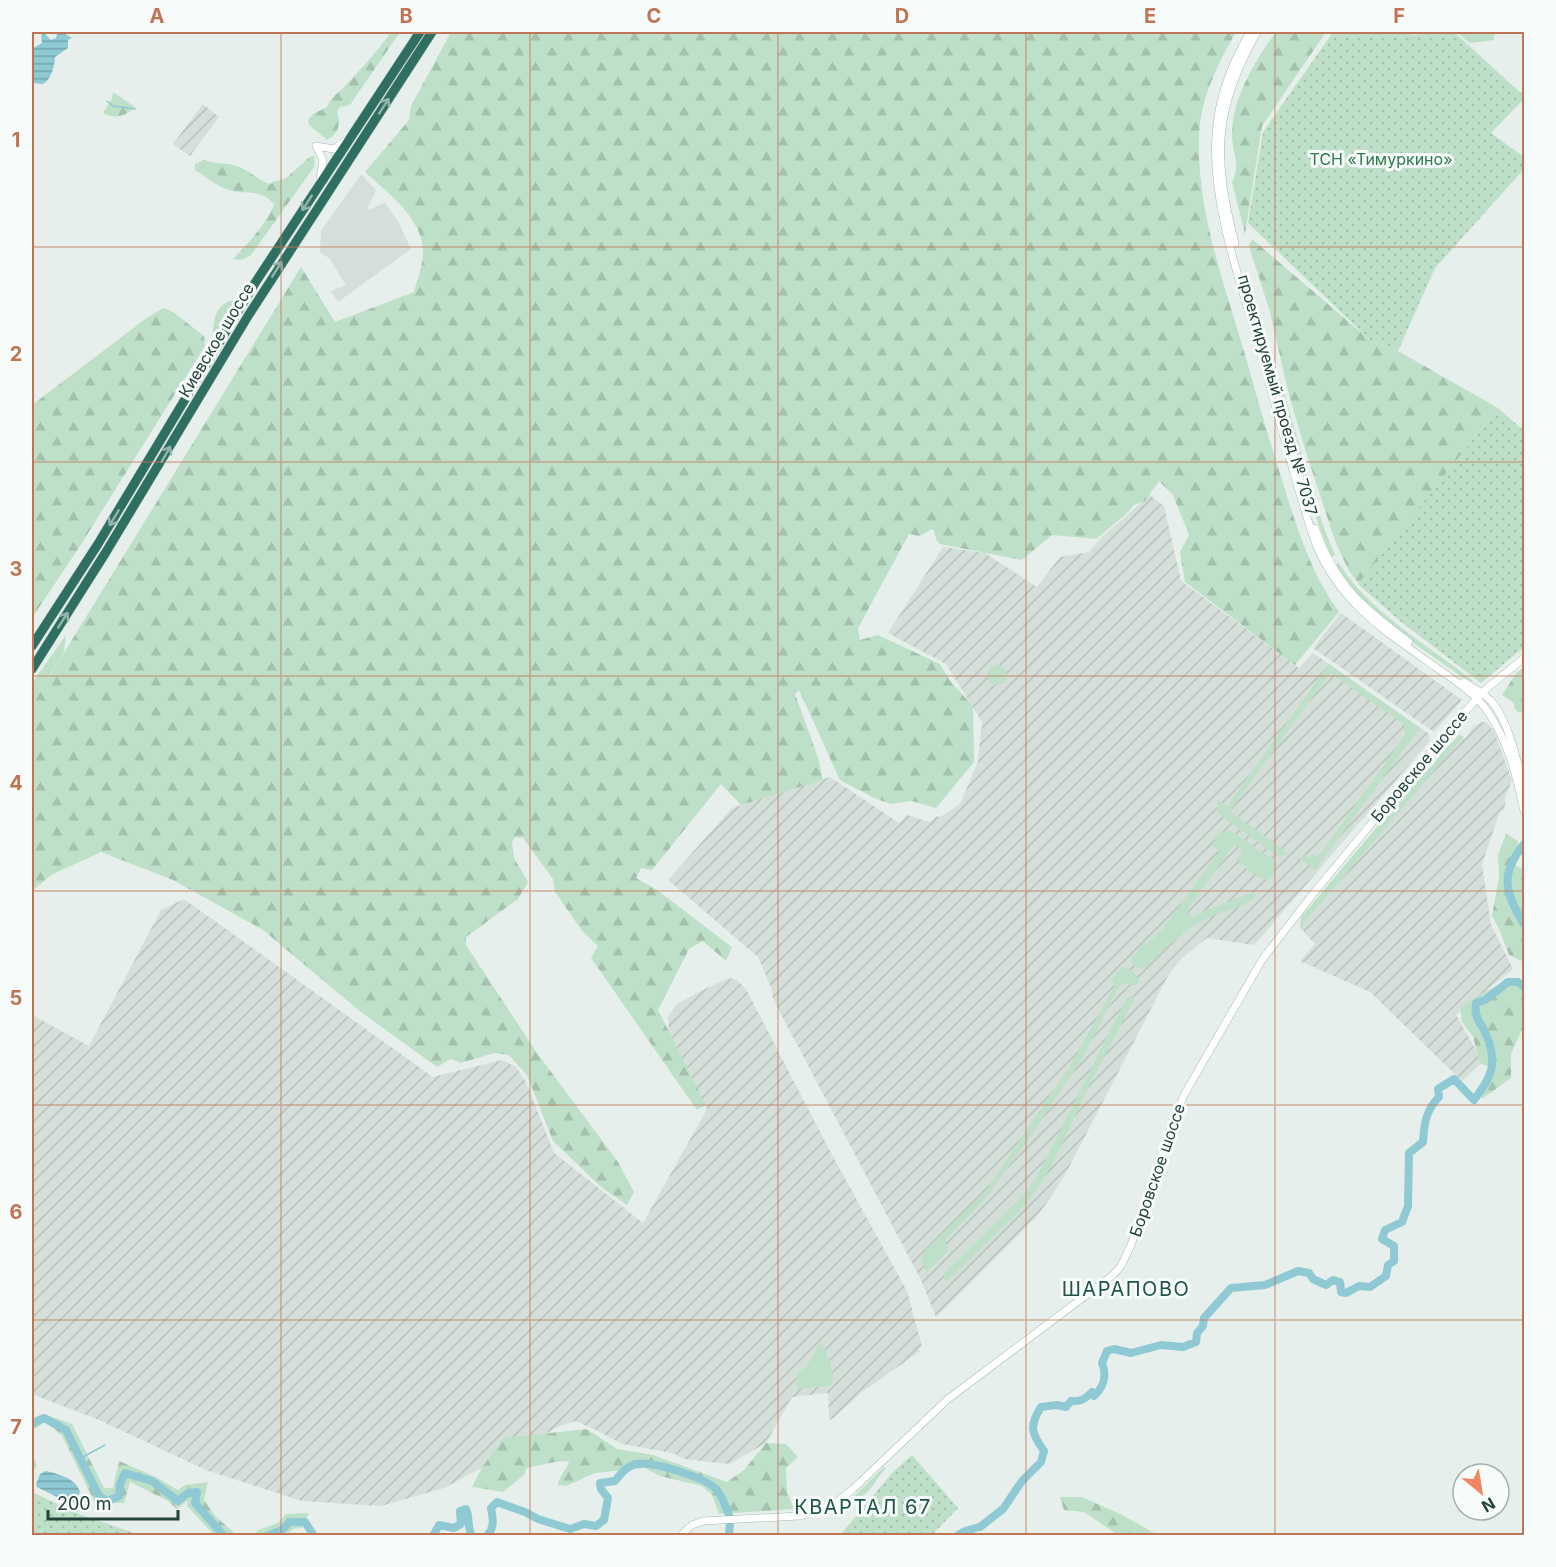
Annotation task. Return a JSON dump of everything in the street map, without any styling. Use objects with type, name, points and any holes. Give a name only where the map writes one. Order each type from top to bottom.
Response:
[{"type":"highway","name":"Киевское шоссе","points":[[32,646],[98,544],[208,359],[349,138],[420,32]]},
{"type":"highway","name":"Киевское шоссе","points":[[32,669],[106,552],[248,316],[432,32]]},
{"type":"main road","name":"проектируемый проезд № 7037","points":[[1250,32],[1227,81],[1219,109],[1216,134],[1217,187],[1245,297],[1308,522],[1328,569],[1353,603],[1375,623],[1477,695]]},
{"type":"main road","name":"проектируемый проезд № 7037","points":[[1257,32],[1243,55],[1228,92],[1220,138],[1221,172],[1225,205],[1235,244],[1317,532],[1339,578],[1361,605],[1477,695]]},
{"type":"main road","points":[[320,183],[323,160],[316,146],[333,149],[349,138]]},
{"type":"main road","name":"Боровское шоссе","points":[[680,1536],[695,1524],[717,1519],[800,1516],[833,1505],[946,1401],[1115,1273],[1123,1262],[1136,1230],[1184,1095],[1258,966],[1316,890],[1477,695],[1524,658]]},
{"type":"main road","points":[[1477,695],[1492,702],[1504,725],[1517,759],[1524,788]]},
{"type":"main road","points":[[1477,695],[1504,740],[1515,769],[1524,811]]},
{"type":"shaded area","points":[[203,104],[219,117],[190,156],[173,144]]},
{"type":"shaded area","points":[[361,174],[376,190],[367,209],[386,204],[399,223],[411,249],[338,302],[331,291],[346,285],[330,259],[320,252],[321,231]]},
{"type":"shaded area","points":[[1150,495],[1164,506],[1181,581],[1299,668],[1313,653],[1429,734],[1430,741],[1254,945],[1207,938],[1182,958],[1169,974],[1066,1173],[1049,1200],[1037,1216],[936,1317],[921,1280],[773,999],[772,990],[758,957],[668,880],[732,808],[830,777],[899,823],[907,815],[930,822],[936,816],[940,817],[960,804],[978,762],[982,722],[946,664],[888,633],[943,547],[985,553],[1037,587],[1060,557],[1089,552],[1102,537]]},
{"type":"shaded area","points":[[1341,613],[1462,700],[1434,732],[1313,648]]},
{"type":"shaded area","points":[[1486,722],[1494,731],[1512,780],[1504,800],[1506,801],[1503,811],[1500,811],[1482,864],[1491,925],[1513,969],[1456,1015],[1483,1062],[1462,1081],[1370,992],[1300,961],[1315,944],[1302,929],[1304,923],[1460,739],[1465,738],[1474,726]]},
{"type":"shaded area","points":[[184,899],[433,1077],[502,1060],[516,1067],[526,1082],[554,1153],[643,1223],[707,1109],[669,1034],[668,1016],[677,1004],[705,989],[729,978],[737,980],[746,989],[830,1151],[907,1291],[922,1346],[919,1348],[920,1351],[861,1393],[831,1420],[828,1393],[792,1397],[766,1443],[729,1464],[684,1459],[673,1453],[622,1444],[575,1421],[560,1426],[444,1488],[381,1506],[302,1501],[206,1470],[99,1420],[32,1394],[32,1015],[89,1046],[161,910]]},
{"type":"green space","points":[[391,32],[400,32],[350,105],[340,107],[337,111],[338,128],[327,140],[309,125],[308,120],[313,114],[327,107],[332,98],[369,60]]},
{"type":"green space","points":[[451,32],[1236,32],[1216,70],[1206,96],[1200,124],[1200,167],[1208,225],[1267,430],[1302,541],[1322,584],[1339,612],[1295,665],[1185,582],[1180,552],[1189,535],[1173,495],[1159,481],[1145,501],[1134,505],[1096,539],[1052,535],[1022,560],[940,544],[933,529],[919,536],[909,534],[858,628],[860,640],[878,635],[940,664],[950,681],[973,706],[974,762],[936,808],[912,801],[891,804],[874,798],[840,780],[799,690],[795,694],[818,757],[823,780],[741,805],[721,784],[652,870],[641,868],[636,878],[657,890],[732,947],[726,961],[703,941],[689,949],[658,1010],[706,1105],[697,1110],[591,958],[598,946],[583,932],[555,892],[553,879],[523,838],[515,837],[512,842],[514,858],[528,882],[518,899],[466,937],[466,945],[537,1053],[618,1162],[634,1192],[627,1205],[601,1187],[553,1141],[527,1075],[509,1055],[494,1053],[461,1063],[451,1059],[437,1067],[361,1012],[263,930],[173,880],[101,852],[51,875],[32,891],[32,705],[301,267],[335,322],[414,292],[423,255],[417,227],[402,206],[365,172],[409,120],[411,106]]},
{"type":"green space","points":[[1276,32],[1326,32],[1262,126],[1245,234],[1232,182],[1236,170],[1232,137],[1233,123],[1246,81]]},
{"type":"green space","name":"ТСН «Тимуркино»","points":[[1333,32],[1400,32],[1416,35],[1420,32],[1454,32],[1524,96],[1524,99],[1491,133],[1524,157],[1524,169],[1435,268],[1398,351],[1370,340],[1248,223],[1263,132]]},
{"type":"green space","points":[[1456,32],[1495,32],[1494,40],[1470,43]]},
{"type":"green space","points":[[113,92],[136,107],[120,116],[103,113],[112,99]]},
{"type":"green space","points":[[311,156],[315,156],[314,167],[251,255],[242,260],[233,259],[261,227],[274,205],[259,194],[229,190],[220,186],[195,170],[195,164],[204,160],[237,166],[271,184],[285,179]]},
{"type":"green space","points":[[1252,239],[1370,340],[1398,351],[1498,408],[1359,584],[1349,571],[1335,541],[1304,446],[1289,395],[1270,312],[1249,246]]},
{"type":"green space","points":[[233,300],[235,303],[215,334],[213,332],[216,314],[221,306]]},
{"type":"green space","points":[[164,308],[173,312],[204,336],[205,346],[80,546],[32,618],[32,405],[148,317]]},
{"type":"green space","points":[[1280,379],[1322,523],[1335,555],[1331,557],[1311,504],[1277,380]]},
{"type":"green space","points":[[1498,408],[1524,431],[1524,647],[1481,683],[1400,621],[1358,584]]},
{"type":"green space","points":[[1338,562],[1366,597],[1400,627],[1473,681],[1471,683],[1434,658],[1380,616],[1349,584],[1336,566]]},
{"type":"green space","points":[[66,635],[64,652],[32,705],[32,683]]},
{"type":"green space","points":[[1329,664],[1420,728],[1315,870],[1300,859],[1303,854],[1309,858],[1312,853],[1318,857],[1406,734],[1403,730],[1405,725],[1330,673],[1230,811],[1285,851],[1286,855],[1277,856],[1220,815],[1217,810],[1217,800],[1227,806]]},
{"type":"green space","points":[[997,665],[1004,668],[1007,675],[1004,682],[997,685],[990,682],[987,675],[990,668]]},
{"type":"green space","points":[[1524,668],[1524,713],[1516,711],[1514,703],[1502,695],[1517,672]]},
{"type":"green space","points":[[1459,735],[1464,736],[1304,923],[1302,929],[1313,941],[1300,928],[1301,917],[1421,775],[1433,765]]},
{"type":"green space","points":[[1230,830],[1272,859],[1276,865],[1274,875],[1267,881],[1251,872],[1237,859],[1243,850],[1234,845],[1186,912],[1193,917],[1252,892],[1256,894],[1254,899],[1195,925],[1180,935],[1143,969],[1133,965],[1130,960],[1144,943],[1146,945],[1163,929],[1219,851],[1213,846],[1216,840],[1213,838]]},
{"type":"green space","points":[[1506,834],[1518,841],[1516,866],[1524,869],[1524,962],[1509,955],[1492,916],[1499,877],[1498,855]]},
{"type":"green space","points":[[1122,967],[1133,972],[1139,982],[1134,986],[1125,983],[1119,986],[1083,1057],[1024,1146],[984,1200],[945,1240],[947,1252],[927,1272],[921,1261],[926,1249],[984,1193],[1070,1066],[1112,991],[1115,983],[1110,980]]},
{"type":"green space","points":[[1515,978],[1524,982],[1524,1025],[1511,1054],[1511,1078],[1482,1099],[1483,1082],[1490,1067],[1480,1063],[1473,1037],[1462,1022],[1460,1007],[1486,991]]},
{"type":"green space","points":[[1131,995],[1134,999],[1087,1090],[1052,1165],[1036,1191],[1016,1215],[947,1281],[944,1280],[944,1273],[1022,1197],[1036,1178],[1126,999]]},
{"type":"green space","points":[[821,1342],[832,1369],[830,1386],[797,1389],[796,1374],[806,1367]]},
{"type":"green space","points":[[44,1414],[72,1424],[104,1488],[113,1488],[119,1461],[156,1477],[178,1490],[185,1485],[208,1482],[204,1500],[216,1517],[237,1535],[214,1535],[187,1506],[188,1500],[177,1509],[168,1501],[130,1482],[124,1503],[95,1503],[61,1434],[45,1422],[34,1429],[32,1453],[32,1418]]},
{"type":"green space","points":[[587,1429],[617,1449],[653,1455],[727,1482],[744,1470],[766,1443],[786,1444],[798,1457],[786,1468],[787,1492],[794,1509],[719,1514],[712,1495],[702,1486],[660,1476],[645,1468],[595,1473],[566,1486],[558,1485],[569,1461],[526,1468],[525,1474],[503,1492],[472,1487],[483,1466],[504,1438]]},
{"type":"green space","points":[[32,1453],[37,1465],[34,1470],[32,1469]]},
{"type":"green space","points":[[912,1455],[958,1508],[932,1535],[840,1535],[892,1473]]},
{"type":"green space","points":[[884,1467],[886,1468],[865,1494],[856,1500],[852,1498]]},
{"type":"green space","points":[[32,1492],[79,1514],[140,1535],[32,1535]]},
{"type":"green space","points":[[1060,1497],[1082,1497],[1158,1535],[1118,1535],[1084,1512],[1064,1510]]},
{"type":"green space","points":[[309,1513],[302,1528],[293,1529],[286,1535],[254,1535],[258,1530],[278,1523],[286,1514]]},
{"type":"water","points":[[43,32],[51,40],[62,32],[72,38],[68,40],[68,48],[55,57],[48,80],[42,84],[32,83],[32,49],[42,43]]},
{"type":"water","points":[[46,1471],[66,1477],[75,1483],[80,1492],[75,1502],[69,1503],[37,1487],[40,1474]]},
{"type":"waterway","points":[[107,101],[113,106],[135,109]]},
{"type":"waterway","points":[[1524,844],[1516,855],[1508,875],[1512,903],[1524,924]]},
{"type":"waterway","points":[[957,1536],[980,1527],[1003,1509],[1022,1481],[1041,1462],[1044,1451],[1033,1429],[1041,1407],[1057,1405],[1066,1407],[1071,1401],[1083,1400],[1092,1392],[1094,1396],[1104,1381],[1102,1363],[1107,1351],[1114,1349],[1131,1353],[1161,1345],[1183,1347],[1196,1342],[1197,1333],[1203,1326],[1204,1318],[1231,1288],[1265,1285],[1298,1271],[1309,1273],[1313,1279],[1326,1285],[1333,1280],[1340,1282],[1341,1292],[1346,1293],[1359,1286],[1370,1287],[1386,1276],[1388,1265],[1394,1261],[1394,1246],[1382,1239],[1385,1230],[1402,1222],[1408,1206],[1409,1153],[1423,1142],[1426,1118],[1439,1097],[1438,1089],[1454,1079],[1474,1100],[1489,1077],[1492,1053],[1477,1017],[1476,1003],[1485,1000],[1508,982],[1518,982],[1524,987]]},
{"type":"waterway","points":[[32,1424],[44,1418],[66,1430],[99,1496],[108,1501],[119,1496],[120,1484],[125,1473],[152,1481],[178,1501],[188,1493],[197,1492],[195,1503],[224,1536]]},
{"type":"waterway","points":[[81,1458],[105,1445]]},
{"type":"waterway","points":[[487,1536],[492,1526],[491,1508],[497,1502],[570,1529],[584,1524],[596,1526],[604,1520],[608,1498],[601,1489],[600,1483],[615,1481],[627,1468],[636,1464],[666,1467],[702,1480],[717,1490],[729,1515]]},
{"type":"waterway","points":[[433,1536],[439,1525],[454,1528],[461,1524],[460,1511],[466,1509],[472,1536]]},
{"type":"waterway","points":[[267,1536],[282,1530],[290,1522],[305,1522],[314,1536]]},
{"type":"waterway","points":[[729,1536],[730,1522]]},
{"type":"waterway","points":[[281,1536],[282,1530]]},
{"type":"district","name":"ШАРАПОВО","points":[[1126,1289]]},
{"type":"district","name":"КВАРТАЛ 67","points":[[863,1507]]}]
